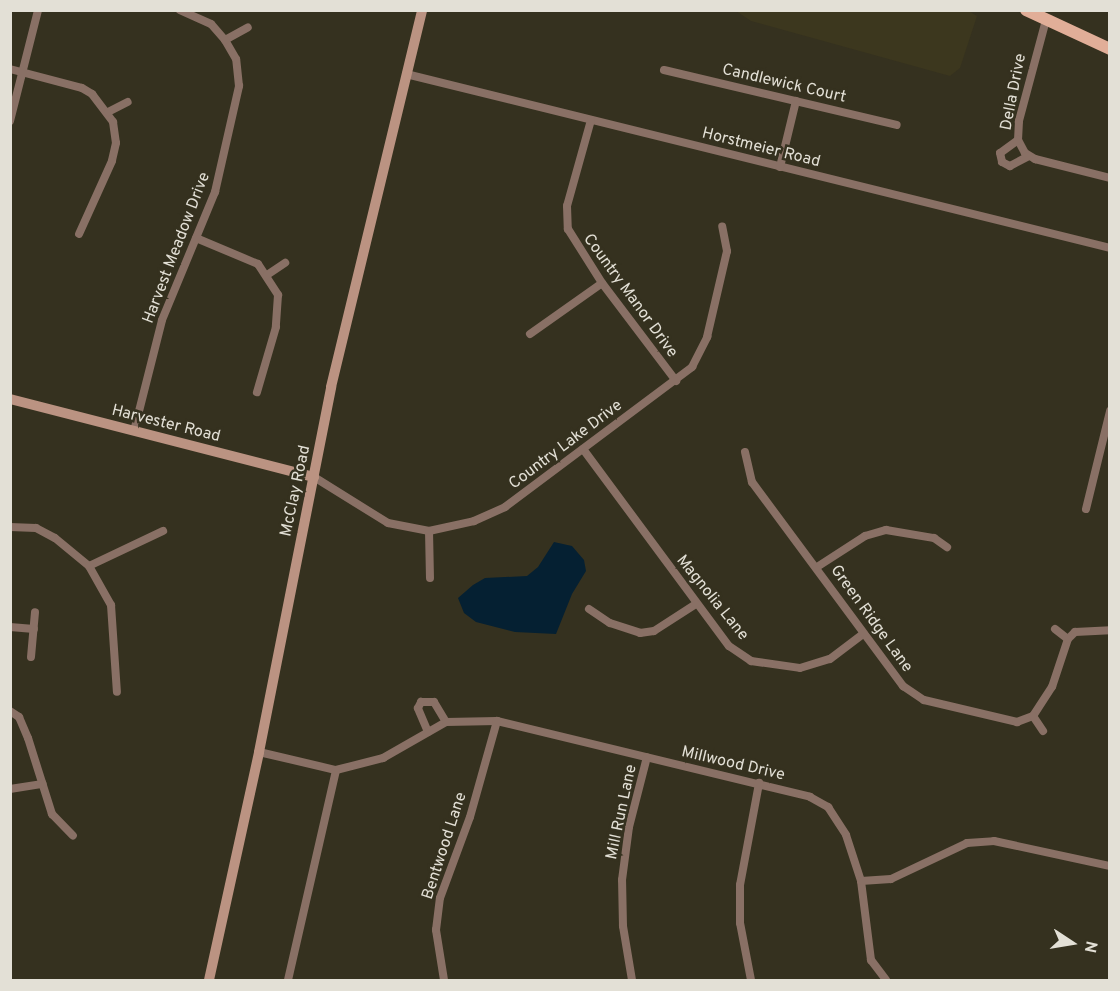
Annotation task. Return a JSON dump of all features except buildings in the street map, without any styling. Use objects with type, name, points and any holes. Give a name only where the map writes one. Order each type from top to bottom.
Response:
[{"type":"main road","name":"McClay Road","points":[[209,981],[259,752],[331,387],[422,10]]},
{"type":"main road","points":[[1026,10],[1110,49]]},
{"type":"main road","name":"Harvester Road","points":[[10,399],[314,477]]},
{"type":"street","points":[[10,122],[38,10]]},
{"type":"street","name":"Harvest Meadow Drive","points":[[134,431],[162,320],[215,192],[239,86],[236,59],[225,40],[211,24],[180,10]]},
{"type":"street","name":"Della Drive","points":[[1029,156],[1018,140],[1019,120],[1046,20]]},
{"type":"street","points":[[225,40],[248,27]]},
{"type":"street","points":[[10,69],[82,88],[92,94],[108,112],[116,143],[91,213],[80,234]]},
{"type":"street","name":"Candlewick Court","points":[[664,70],[897,125]]},
{"type":"street","name":"Horstmeier Road","points":[[406,74],[1110,248]]},
{"type":"street","points":[[780,167],[796,101]]},
{"type":"street","points":[[108,112],[128,102]]},
{"type":"street","name":"Country Manor Drive","points":[[591,120],[566,214],[575,244],[676,381]]},
{"type":"street","points":[[1018,140],[1000,153],[1002,162],[1010,166],[1029,156],[1110,178]]},
{"type":"street","name":"Country Lake Drive","points":[[314,477],[388,523],[429,531],[474,521],[506,507],[692,367],[707,337],[727,251],[722,226]]},
{"type":"street","points":[[196,238],[250,259],[267,275],[278,295],[276,327],[257,392]]},
{"type":"street","points":[[267,275],[285,263]]},
{"type":"street","points":[[530,334],[602,283]]},
{"type":"street","points":[[1086,509],[1110,411]]},
{"type":"street","name":"Magnolia Lane","points":[[583,449],[729,646],[751,661],[777,666],[812,666],[830,659],[863,634]]},
{"type":"street","name":"Green Ridge Lane","points":[[745,452],[752,482],[903,686],[924,700],[1017,722],[1033,716]]},
{"type":"street","points":[[10,526],[20,525],[46,533],[89,566],[111,605],[117,692]]},
{"type":"street","points":[[817,567],[865,536],[886,530],[933,538],[947,547]]},
{"type":"street","points":[[89,566],[163,531]]},
{"type":"street","points":[[429,531],[430,578]]},
{"type":"street","points":[[589,609],[610,623],[640,633],[654,631],[696,604]]},
{"type":"street","points":[[30,657],[35,612]]},
{"type":"street","points":[[10,627],[34,628]]},
{"type":"street","points":[[1055,629],[1068,639]]},
{"type":"street","points":[[1043,731],[1033,716],[1043,707],[1068,639],[1075,632],[1110,630]]},
{"type":"street","points":[[428,732],[418,708],[421,702],[434,702],[446,722]]},
{"type":"street","points":[[10,711],[19,717],[52,814],[73,836]]},
{"type":"street","name":"Millwood Drive","points":[[259,752],[336,770],[383,758],[446,722],[497,721],[810,797],[828,807],[846,835],[861,881],[871,960],[886,981]]},
{"type":"street","name":"Bentwood Lane","points":[[444,981],[436,930],[440,898],[470,817],[497,721]]},
{"type":"street","name":"Mill Run Lane","points":[[632,981],[623,926],[622,880],[629,827],[647,757]]},
{"type":"street","points":[[288,981],[336,770]]},
{"type":"street","points":[[751,981],[740,923],[740,885],[759,783]]},
{"type":"street","points":[[10,789],[43,784]]},
{"type":"street","points":[[861,881],[891,879],[967,843],[994,841],[1110,866]]},
{"type":"shaded area","points":[[967,10],[977,16],[960,68],[950,76],[751,21],[736,11]]},
{"type":"water","points":[[554,542],[572,546],[584,560],[586,571],[572,594],[556,634],[515,632],[476,622],[464,613],[458,598],[473,585],[485,578],[527,576],[538,567]]}]
